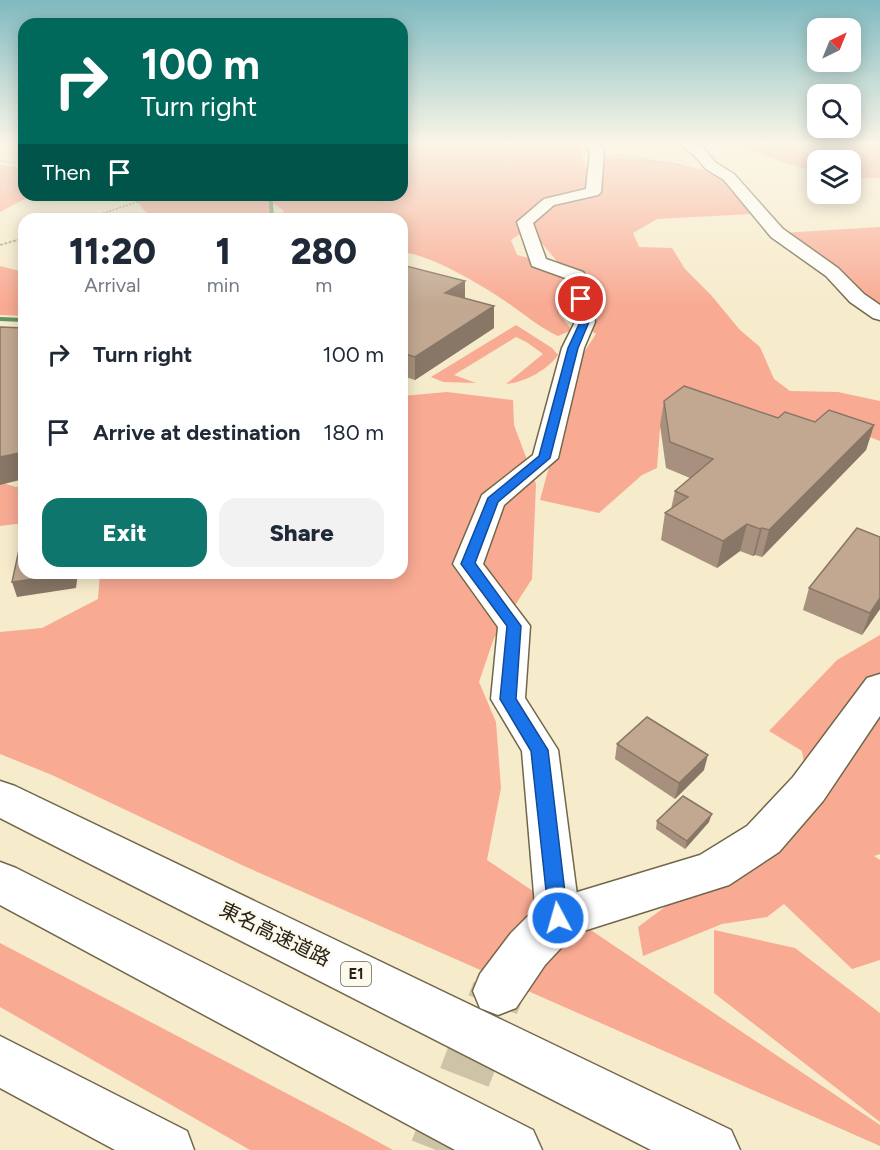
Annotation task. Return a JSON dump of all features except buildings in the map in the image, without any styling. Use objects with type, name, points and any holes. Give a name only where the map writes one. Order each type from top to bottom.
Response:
[{"type":"main road","points":[[498,992],[528,949],[558,918],[713,871],[763,839],[808,789],[880,687]]},
{"type":"main road","name":"東名高速道路","points":[[0,798],[711,1150]]},
{"type":"main road","points":[[0,882],[513,1150]]},
{"type":"street","points":[[558,918],[540,750],[508,699],[514,626],[468,564],[492,501],[544,458],[573,348],[585,322],[577,276],[538,262],[525,222],[549,202],[568,198]]},
{"type":"street","points":[[747,198],[777,233],[832,272],[857,298],[880,314]]},
{"type":"street","points":[[0,1061],[168,1150]]},
{"type":"path","points":[[104,213],[137,201]]},
{"type":"path","points":[[0,245],[18,240]]},
{"type":"shaded area","points":[[0,198],[18,198],[18,201],[21,201],[0,212]]},
{"type":"shaded area","points":[[408,198],[738,198],[752,214],[657,219],[633,233],[639,247],[672,248],[685,269],[711,295],[740,330],[760,347],[774,379],[790,391],[838,392],[880,401],[880,441],[844,427],[660,428],[657,468],[642,475],[599,513],[540,500],[552,456],[566,428],[573,369],[596,334],[566,302],[559,314],[572,330],[558,336],[460,274],[429,259],[408,253],[408,213],[284,213],[283,210],[272,203],[271,213],[147,213],[137,202],[408,201]],"holes":[[[529,228],[561,266],[517,255],[511,240]]]},
{"type":"shaded area","points":[[880,227],[880,311],[781,233]]},
{"type":"shaded area","points":[[0,266],[18,270],[18,316],[0,315]]},
{"type":"shaded area","points":[[516,325],[552,348],[558,355],[542,371],[520,381],[506,384],[543,354],[516,337],[454,375],[476,383],[443,382],[431,377]]},
{"type":"shaded area","points":[[447,392],[513,400],[514,425],[536,484],[532,579],[494,638],[479,682],[496,722],[501,788],[487,860],[880,1125],[880,1146],[244,866],[52,775],[0,754],[0,632],[42,628],[98,599],[100,579],[408,579],[408,395]]},
{"type":"shaded area","points":[[0,482],[18,486],[18,524],[0,526]]},
{"type":"shaded area","points":[[880,635],[880,854],[874,856],[880,860],[880,960],[852,969],[784,904],[767,917],[722,924],[643,956],[638,927],[713,871],[808,789],[802,751],[769,731],[837,660]]},
{"type":"shaded area","points":[[714,930],[795,948],[880,1013],[880,1122],[714,993]]},
{"type":"shaded area","points":[[0,943],[393,1150],[250,1150],[0,1007]]},
{"type":"waterway","points":[[270,201],[272,213]]},
{"type":"waterway","points":[[0,319],[18,320]]},
{"type":"tunnel","points":[[436,1150],[498,991]]},
{"type":"route","points":[[558,918],[540,750],[508,699],[514,626],[468,564],[492,501],[544,458],[573,348],[585,322],[581,299]]}]
